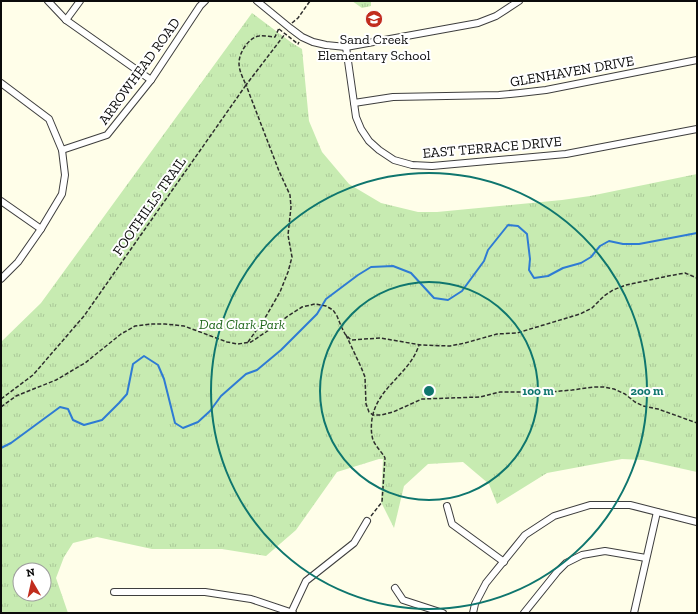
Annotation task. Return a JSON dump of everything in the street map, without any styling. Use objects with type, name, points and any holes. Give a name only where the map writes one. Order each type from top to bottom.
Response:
[{"type":"street","points":[[48,1],[66,20],[150,80]]},
{"type":"street","points":[[66,20],[80,1]]},
{"type":"street","name":"ARROWHEAD ROAD","points":[[62,150],[107,135],[150,80],[200,6],[205,1]]},
{"type":"street","points":[[257,1],[302,37],[313,42],[326,45],[346,47],[478,23],[496,16],[519,1]]},
{"type":"street","name":"EAST TERRACE DRIVE","points":[[346,47],[356,117],[361,129],[369,141],[379,150],[394,160],[412,165],[432,166],[566,154],[697,129]]},
{"type":"street","name":"GLENHAVEN DRIVE","points":[[354,103],[393,97],[499,95],[546,90],[697,60]]},
{"type":"street","points":[[1,83],[49,120],[62,150],[65,175],[62,194],[41,229],[18,262],[1,279]]},
{"type":"street","points":[[1,201],[41,229]]},
{"type":"street","points":[[473,613],[486,583],[525,535],[554,516],[590,505],[630,506],[697,522]]},
{"type":"street","points":[[447,506],[452,524],[504,562]]},
{"type":"street","points":[[634,613],[657,512]]},
{"type":"street","points":[[114,592],[205,592],[251,599],[291,613],[306,581],[354,543],[367,520]]},
{"type":"street","points":[[524,613],[566,563],[582,555],[605,551],[646,558]]},
{"type":"street","points":[[395,588],[403,600],[443,613]]},
{"type":"path","points":[[288,27],[298,18],[310,1]]},
{"type":"path","points":[[248,342],[265,318],[280,292],[288,272],[292,257],[288,235],[292,207],[290,195],[279,171],[241,72],[239,63],[241,54],[251,40],[258,36],[275,37],[279,29],[298,44]]},
{"type":"path","name":"FOOTHILLS TRAIL","points":[[1,399],[33,375],[84,316],[246,85],[285,34]]},
{"type":"path","points":[[345,334],[351,340],[380,338],[419,345],[450,346],[497,334],[517,333],[580,314],[592,308],[604,296],[613,290],[626,285],[685,273],[697,278]]},
{"type":"path","points":[[1,406],[16,396],[56,380],[84,363],[121,334],[135,326],[151,324],[184,326],[227,342],[238,344],[251,342],[302,307],[317,304],[326,306],[333,310],[337,316],[365,377],[366,404],[369,412],[373,415],[393,412],[422,399],[480,397],[500,392],[550,392],[604,387],[614,389],[625,394],[643,406],[658,409],[697,422]]},
{"type":"path","points":[[367,520],[382,502],[385,458],[374,441],[371,431],[376,403],[417,353],[419,345]]},
{"type":"green space","points":[[352,1],[371,1],[371,6],[362,8]]},
{"type":"green space","name":"Dad Clark Park","points":[[252,13],[302,49],[309,121],[322,152],[349,184],[381,203],[418,212],[437,212],[590,196],[697,174],[697,472],[643,460],[622,459],[547,473],[497,504],[489,484],[463,462],[428,464],[404,486],[394,528],[381,502],[383,459],[379,459],[337,472],[296,530],[266,556],[222,549],[152,549],[97,537],[73,543],[64,557],[56,578],[68,613],[1,613],[1,342],[41,303]]},
{"type":"waterway","points":[[1,448],[11,443],[60,407],[68,409],[73,420],[84,425],[102,420],[127,394],[133,364],[144,356],[158,365],[164,379],[175,423],[183,428],[198,422],[210,411],[221,396],[246,374],[257,370],[281,350],[317,314],[326,299],[371,267],[393,266],[411,273],[434,298],[448,300],[462,291],[484,261],[488,250],[508,225],[518,226],[527,234],[530,259],[529,270],[534,278],[548,276],[563,268],[581,263],[591,257],[600,246],[609,241],[623,244],[639,244],[697,233]]},
{"type":"place","name":"Sand Creek Elementary School","points":[[374,19]]}]
